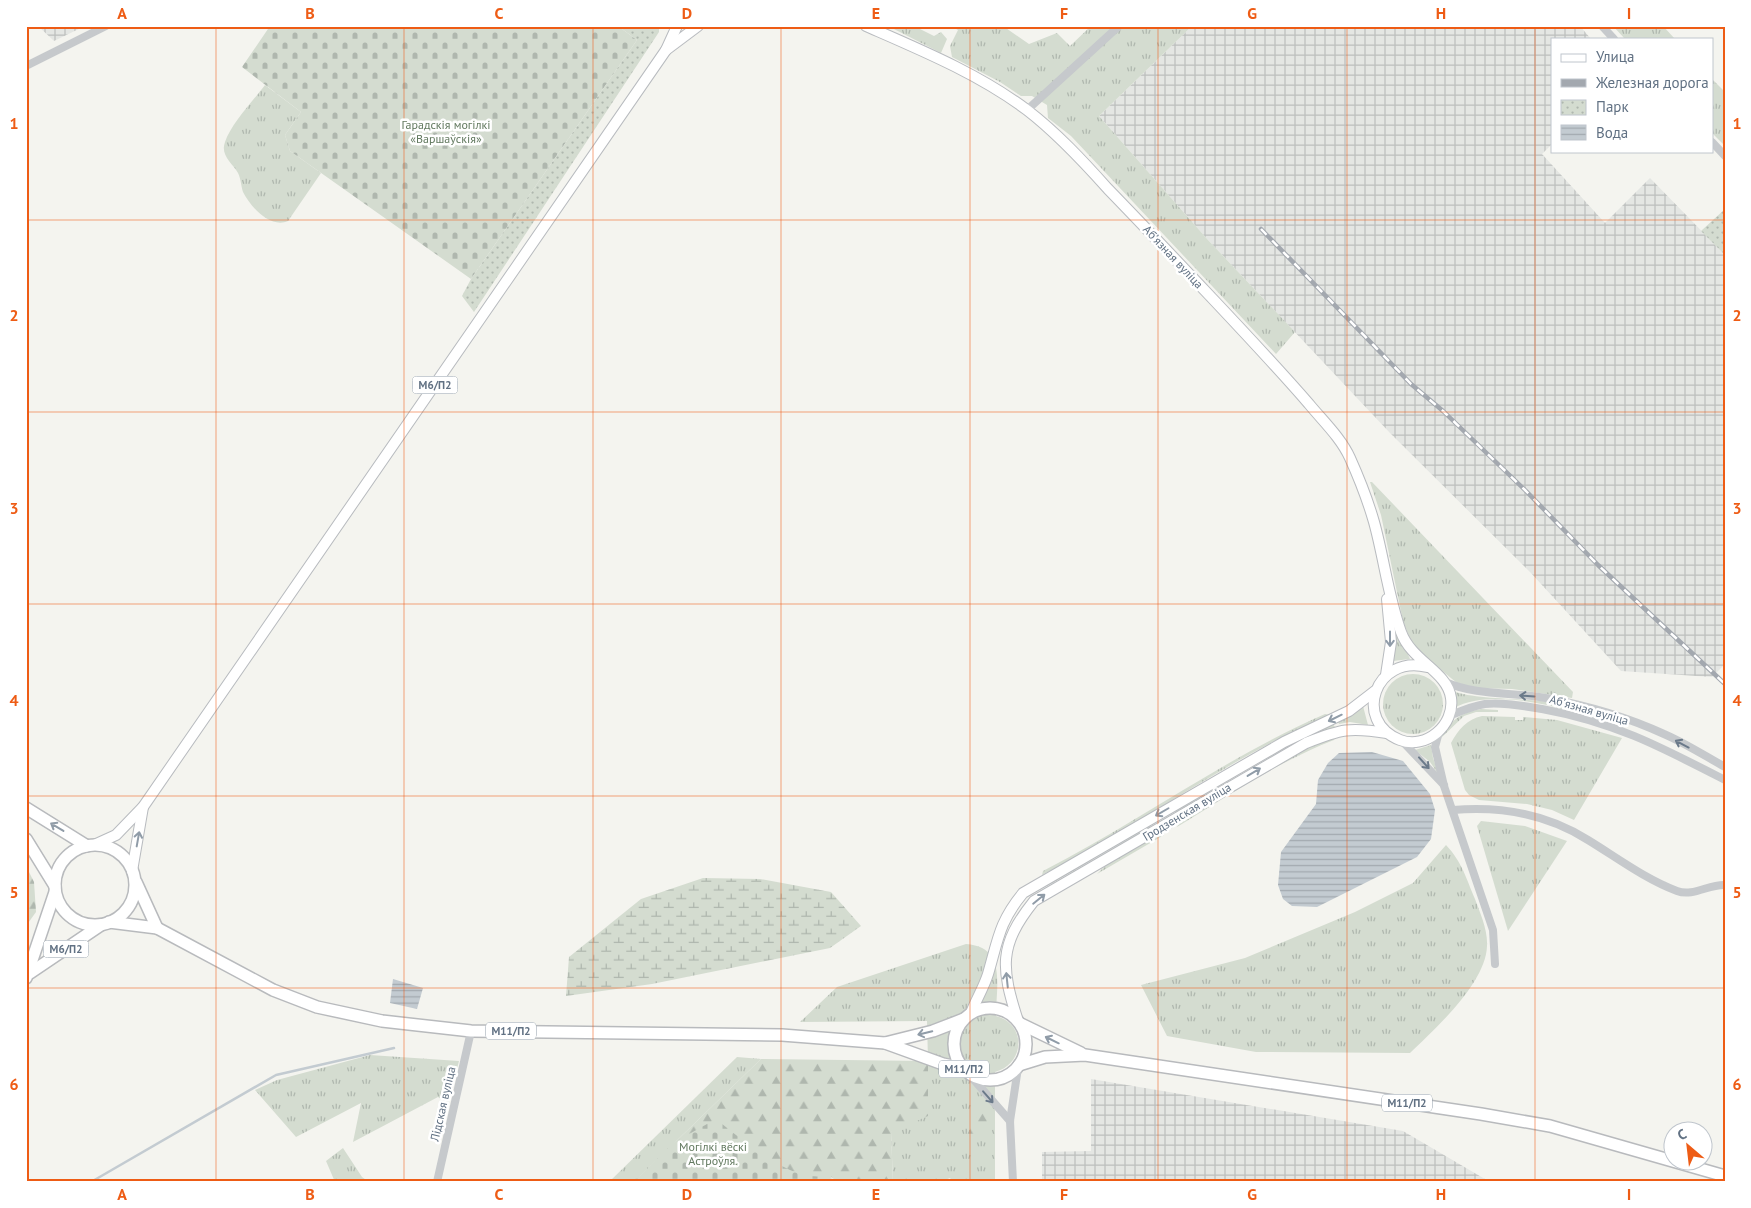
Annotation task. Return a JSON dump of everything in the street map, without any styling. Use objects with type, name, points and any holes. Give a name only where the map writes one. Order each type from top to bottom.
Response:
[{"type":"highway","points":[[26,808],[91,845],[114,850],[125,859],[157,928]]},
{"type":"highway","name":"М11/П2","points":[[26,839],[55,889],[60,906],[69,916],[81,923],[105,923],[157,928],[273,990],[317,1006],[382,1021],[471,1031],[782,1035],[885,1043],[965,1070],[980,1079],[994,1080],[1007,1076],[1018,1066],[1045,1057],[1084,1054],[1550,1126],[1725,1176]]},
{"type":"highway","points":[[55,889],[57,872],[64,860],[74,851],[91,845]]},
{"type":"highway","points":[[105,923],[121,916],[130,905],[134,892],[133,874]]},
{"type":"highway","name":"М6/П2","points":[[28,975],[55,889]]},
{"type":"highway","name":"М6/П2","points":[[28,975],[105,923]]},
{"type":"highway","name":"М11/П2","points":[[885,1043],[933,1031],[987,1008],[996,1008],[1012,1015],[1020,1023],[1084,1054]]},
{"type":"highway","name":"М11/П2","points":[[965,1070],[956,1056],[954,1043],[957,1030],[968,1016]]},
{"type":"highway","points":[[1018,1066],[1026,1045],[1020,1023]]},
{"type":"main road","name":"М6/П2","points":[[91,845],[116,835],[143,807],[666,50],[677,26]]},
{"type":"main road","name":"М6/П2","points":[[666,50],[698,26]]},
{"type":"main road","name":"Абʼязная вуліца","points":[[866,26],[989,86],[1027,110],[1069,147],[1275,365],[1336,436],[1349,456],[1374,522],[1401,632],[1410,650],[1445,682]]},
{"type":"main road","name":"Абʼязная вуліца","points":[[1375,691],[1386,674],[1391,642],[1385,573]]},
{"type":"main road","points":[[1386,674],[1406,665],[1427,667]]},
{"type":"main road","points":[[1375,691],[1373,706],[1378,721],[1387,733],[1402,741],[1415,742],[1428,739],[1439,732],[1449,716],[1451,699],[1445,682]]},
{"type":"main road","name":"Гродзенская вуліца","points":[[968,1016],[987,976],[995,941],[1004,919],[1023,893],[1284,742],[1349,711],[1375,691]]},
{"type":"main road","name":"Гродзенская вуліца","points":[[1020,1023],[1006,980],[1007,949],[1010,938],[1019,921],[1034,901],[1306,743],[1338,730],[1357,728],[1387,733]]},
{"type":"main road","name":"М6/П2","points":[[133,874],[143,807]]},
{"type":"street","points":[[26,66],[106,26]]},
{"type":"street","points":[[1027,110],[1119,26]]},
{"type":"street","points":[[1602,26],[1613,38]]},
{"type":"street","points":[[1714,144],[1725,156]]},
{"type":"street","name":"Абʼязная вуліца","points":[[1445,682],[1463,690],[1478,693],[1548,698],[1578,704],[1664,734],[1725,767]]},
{"type":"street","name":"Абʼязная вуліца","points":[[1449,716],[1468,708],[1486,704],[1526,706],[1572,715],[1618,728],[1649,741],[1725,780]]},
{"type":"street","points":[[1439,732],[1435,747],[1444,786],[1493,930],[1495,964]]},
{"type":"street","points":[[1402,741],[1444,786]]},
{"type":"street","points":[[1453,810],[1473,809],[1541,817],[1569,829],[1632,869],[1678,892],[1689,893],[1725,885]]},
{"type":"street","name":"Лідская вуліца","points":[[437,1182],[471,1031]]},
{"type":"street","points":[[1013,1182],[1010,1121],[1018,1066]]},
{"type":"street","points":[[965,1070],[1010,1121]]},
{"type":"shaded area","points":[[38,26],[85,26],[54,41]]},
{"type":"shaded area","points":[[1192,26],[1580,26],[1590,38],[1551,38],[1551,145],[1542,154],[1605,223],[1650,178],[1725,255],[1725,664],[1712,677],[1621,671],[1530,572],[1390,433],[1208,240],[1099,116]]},
{"type":"shaded area","points":[[1091,1079],[1403,1131],[1490,1182],[1042,1182],[1042,1152],[1091,1151]]},
{"type":"green space","name":"Гарадскія могілкі «Варшаўскія»","points":[[270,26],[618,26],[637,40],[471,279],[290,151],[285,135],[301,112],[242,67]]},
{"type":"green space","points":[[618,26],[659,26],[659,32],[474,312],[462,296],[471,279],[637,40]]},
{"type":"green space","points":[[888,26],[914,26],[934,36],[941,32],[947,39],[941,53]]},
{"type":"green space","points":[[951,26],[1003,26],[1029,44],[1057,33],[1070,46],[1091,26],[1192,26],[1099,116],[1208,240],[1295,332],[1276,354],[1071,136],[1048,118],[1047,105],[1032,96],[1021,96],[1000,82],[952,57],[950,46],[958,30]]},
{"type":"green space","points":[[1613,26],[1663,26],[1674,38],[1624,38]]},
{"type":"green space","points":[[1714,81],[1725,92],[1725,146],[1714,135]]},
{"type":"green space","points":[[265,85],[301,112],[285,135],[290,151],[321,173],[288,221],[281,223],[274,222],[261,215],[250,204],[243,192],[238,173],[227,159],[224,151],[225,142],[232,128]]},
{"type":"green space","points":[[1725,209],[1725,255],[1701,231]]},
{"type":"green space","points":[[1370,482],[1573,692],[1572,698],[1512,689],[1475,688],[1457,683],[1413,647],[1403,621],[1381,515]]},
{"type":"green space","points":[[1395,626],[1410,659],[1393,661]]},
{"type":"green space","points":[[1413,674],[1429,679],[1434,683],[1438,688],[1443,704],[1438,720],[1434,725],[1429,729],[1413,734],[1397,729],[1392,725],[1388,720],[1383,704],[1388,688],[1392,683],[1397,679]]},
{"type":"green space","points":[[1453,691],[1466,695],[1554,703],[1568,706],[1577,711],[1567,711],[1525,701],[1500,699],[1475,701],[1454,708]]},
{"type":"green space","points":[[1363,706],[1368,725],[1350,722],[1339,724],[1338,722],[1352,715]]},
{"type":"green space","points":[[1481,709],[1498,710],[1498,712],[1476,712],[1464,716],[1441,738],[1457,718],[1468,712]]},
{"type":"green space","points":[[1325,714],[1330,715],[1292,732],[1220,771],[1079,856],[1042,875],[1043,871],[1114,832],[1253,750]]},
{"type":"green space","points":[[1477,717],[1515,717],[1515,720],[1523,720],[1523,717],[1557,720],[1622,738],[1574,820],[1552,810],[1527,804],[1479,800],[1469,795],[1465,790],[1451,743],[1464,726]]},
{"type":"green space","points":[[1333,724],[1335,727],[1273,755],[1176,813],[1174,810],[1291,741]]},
{"type":"green space","points":[[1337,735],[1334,740],[1293,758],[1177,827],[1180,820],[1303,749]]},
{"type":"green space","points":[[1431,745],[1439,775],[1430,762],[1415,750]]},
{"type":"green space","points":[[1481,821],[1525,826],[1567,841],[1508,931],[1477,826]]},
{"type":"green space","points":[[1151,827],[1047,886],[1045,882],[1094,859]]},
{"type":"green space","points":[[1158,834],[1164,835],[1097,874],[1107,864]]},
{"type":"green space","points":[[1446,845],[1460,864],[1475,899],[1485,928],[1487,946],[1478,975],[1469,990],[1445,1018],[1410,1053],[1256,1052],[1167,1036],[1141,985],[1245,958],[1355,912],[1413,883]]},
{"type":"green space","points":[[26,866],[34,882],[36,912],[26,926]]},
{"type":"green space","points":[[703,878],[760,879],[831,892],[861,926],[830,948],[652,984],[566,996],[569,957],[641,899]]},
{"type":"green space","points":[[966,944],[979,947],[988,952],[994,960],[997,980],[996,1016],[1006,1020],[1013,1027],[1017,1035],[1017,1053],[1005,1068],[995,1072],[995,1182],[953,1182],[950,1178],[940,1182],[893,1182],[891,1132],[928,1061],[927,1021],[800,1022],[837,987]]},
{"type":"green space","points":[[370,1055],[459,1061],[448,1104],[438,1097],[353,1142],[361,1103],[296,1137],[255,1090],[277,1080]]},
{"type":"green space","points":[[737,1057],[761,1059],[634,1182],[609,1182]]},
{"type":"green space","points":[[761,1059],[928,1061],[928,1116],[891,1132],[893,1182],[838,1182],[831,1177],[827,1182],[634,1182]]},
{"type":"green space","points":[[982,1108],[994,1115],[979,1142],[967,1135]]},
{"type":"green space","name":"Могілкі вёскі Астроўля.","points":[[716,1119],[756,1150],[788,1169],[800,1174],[829,1178],[838,1182],[634,1182],[673,1143]]},
{"type":"green space","points":[[343,1148],[362,1177],[369,1182],[335,1182],[326,1161]]},
{"type":"water","points":[[1372,752],[1403,761],[1430,794],[1435,810],[1431,839],[1417,857],[1317,907],[1292,906],[1283,899],[1278,885],[1281,852],[1316,804],[1318,780],[1328,763],[1339,753]]},
{"type":"water","points":[[393,979],[423,988],[417,1009],[390,1003]]},
{"type":"waterway","points":[[91,1182],[276,1075],[394,1048]]},
{"type":"railway","points":[[1261,229],[1411,384],[1443,411],[1526,491],[1598,565],[1725,684]]}]
